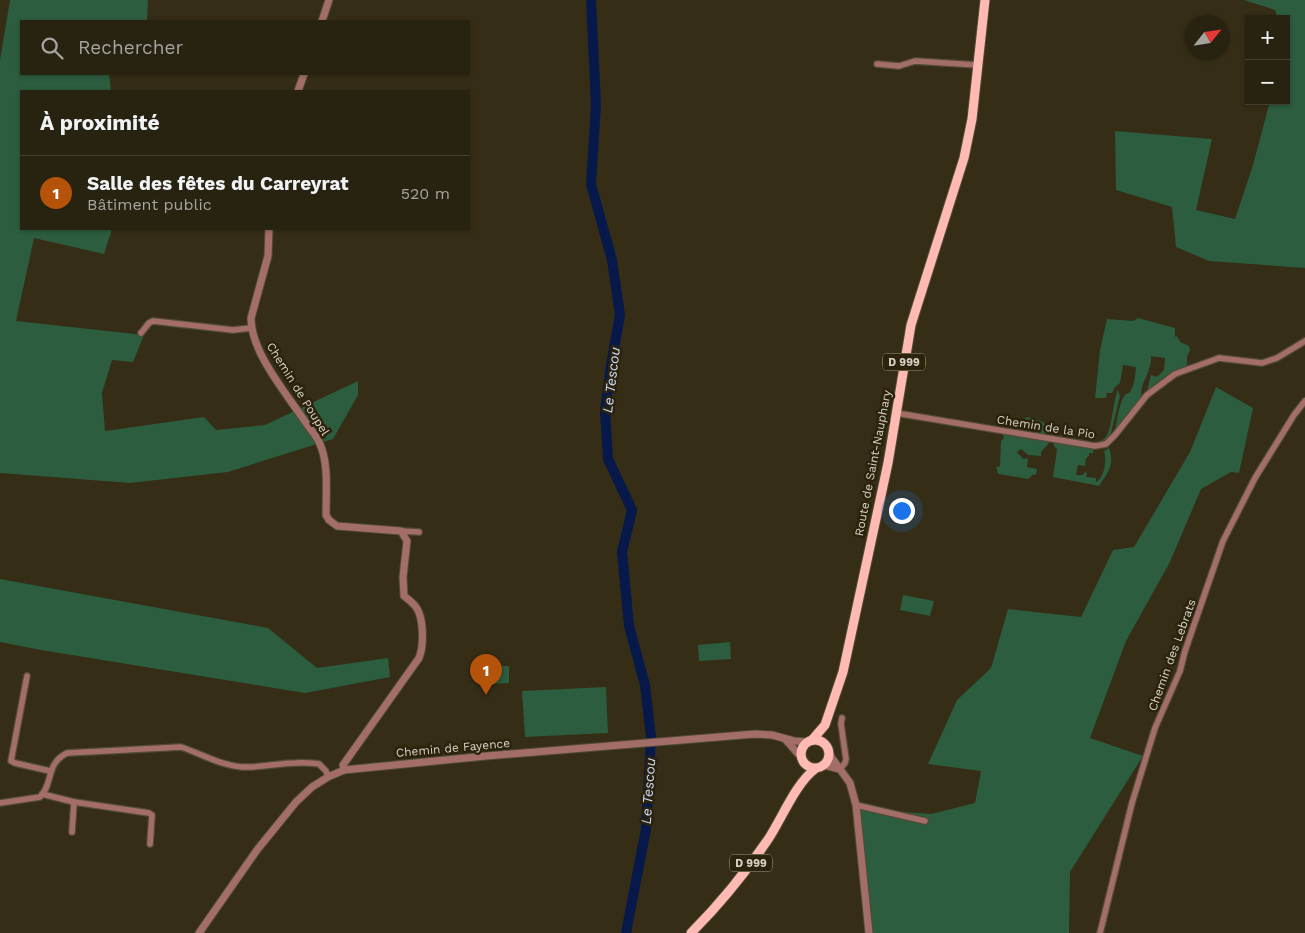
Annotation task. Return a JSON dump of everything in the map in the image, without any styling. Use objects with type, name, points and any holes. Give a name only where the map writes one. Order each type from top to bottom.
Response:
[{"type":"main road","name":"Route de Saint-Nauphary","points":[[826,745],[825,725],[843,672],[888,463],[914,312],[964,158],[972,119],[984,0]]},
{"type":"main road","name":"Route de Saint-Nauphary","points":[[810,741],[825,725]]},
{"type":"main road","points":[[819,740],[826,745],[829,754],[828,760],[824,765],[815,768],[807,766],[801,758],[802,748],[810,741],[819,740]]},
{"type":"main road","name":"D 999","points":[[800,785],[802,773],[801,758]]},
{"type":"main road","name":"D 999","points":[[692,933],[720,903],[747,869],[776,828],[800,785],[815,768]]},
{"type":"street","points":[[322,20],[329,0]]},
{"type":"street","points":[[877,64],[899,66],[914,61],[977,65]]},
{"type":"street","points":[[298,90],[304,75]]},
{"type":"street","points":[[141,332],[149,323],[154,321],[233,330],[251,328],[251,318],[268,256],[269,230]]},
{"type":"street","name":"Chemin de Poupel","points":[[251,328],[261,354],[320,443],[325,466],[326,514],[329,520],[337,526],[418,532]]},
{"type":"street","name":"Chemin de la Pio","points":[[896,413],[1095,446],[1106,444],[1116,435],[1147,395],[1175,374],[1219,358],[1262,363],[1277,358],[1305,341]]},
{"type":"street","name":"Chemin des Lebrats","points":[[1100,933],[1132,804],[1156,728],[1180,671],[1185,651],[1223,541],[1256,478],[1294,415],[1305,401]]},
{"type":"street","points":[[344,770],[343,765],[412,668],[422,649],[419,612],[415,605],[404,596],[403,577],[407,540],[400,531]]},
{"type":"street","points":[[27,676],[11,760],[15,763],[50,771]]},
{"type":"street","points":[[840,769],[846,759],[841,724],[842,718]]},
{"type":"street","name":"Chemin de Fayence","points":[[199,933],[257,850],[296,802],[312,787],[344,770],[486,756],[755,734],[810,741]]},
{"type":"street","points":[[784,739],[801,758]]},
{"type":"street","points":[[0,803],[40,798],[48,785],[50,771],[58,757],[66,753],[180,747],[228,765],[244,767],[296,762],[319,764],[326,771],[328,777]]},
{"type":"street","points":[[829,754],[850,784],[856,805],[869,933]]},
{"type":"street","points":[[824,765],[840,769]]},
{"type":"street","points":[[42,794],[74,802],[149,812],[152,815],[150,844]]},
{"type":"street","points":[[72,832],[74,802]]},
{"type":"street","points":[[856,805],[925,821]]},
{"type":"green space","points":[[10,0],[148,0],[147,20],[20,20],[20,75],[109,75],[111,90],[20,90],[20,230],[112,230],[104,254],[34,238],[16,321],[144,335],[133,362],[112,360],[102,393],[105,431],[204,417],[216,430],[265,425],[358,381],[358,395],[333,439],[228,472],[130,483],[0,473],[0,60]]},
{"type":"green space","points":[[1244,0],[1305,0],[1305,268],[1209,261],[1176,247],[1172,207],[1116,190],[1115,131],[1212,139],[1196,210],[1235,219],[1253,165],[1269,105],[1290,105],[1290,15],[1277,15],[1275,10]]},
{"type":"green space","points":[[1138,318],[1175,328],[1175,337],[1177,336],[1180,342],[1189,346],[1190,351],[1187,356],[1187,366],[1157,382],[1147,391],[1151,375],[1157,377],[1164,370],[1165,358],[1151,356],[1150,366],[1142,386],[1142,396],[1116,430],[1120,407],[1123,398],[1130,392],[1132,387],[1136,367],[1123,365],[1120,383],[1112,393],[1107,393],[1106,398],[1095,398],[1100,350],[1107,319],[1133,321]]},
{"type":"green space","points":[[1216,387],[1253,408],[1239,473],[1231,472],[1201,489],[1170,562],[1126,641],[1090,738],[1143,756],[1070,872],[1069,933],[871,933],[860,809],[931,814],[975,803],[981,771],[928,764],[957,700],[991,668],[1008,609],[1081,617],[1113,550],[1134,547],[1190,452]]},
{"type":"green space","points":[[1118,390],[1120,396],[1110,437],[1104,442],[1099,443],[1107,435]]},
{"type":"green space","points":[[1027,417],[1043,422],[1048,428],[1046,436],[1049,443],[1041,452],[1041,456],[1028,455],[1021,449],[1017,452],[1023,459],[1028,458],[1027,467],[1037,469],[1036,475],[1034,474],[1028,479],[998,474],[996,467],[1000,466],[1001,441],[1004,438],[1002,431],[1007,429],[1023,430],[1032,439],[1035,438],[1037,431],[1035,428],[1023,425],[1024,419]]},
{"type":"green space","points":[[1054,442],[1093,448],[1093,453],[1089,453],[1089,456],[1086,458],[1085,466],[1078,465],[1076,475],[1083,475],[1085,472],[1087,473],[1086,477],[1096,478],[1096,482],[1099,480],[1104,468],[1104,451],[1109,448],[1111,464],[1099,486],[1053,477],[1057,449],[1054,446]]},
{"type":"green space","points":[[0,579],[268,628],[317,668],[388,658],[390,677],[305,693],[0,642]]},
{"type":"green space","points":[[903,595],[934,601],[930,616],[900,610]]},
{"type":"green space","points":[[730,642],[731,659],[699,661],[698,645]]},
{"type":"green space","points":[[492,666],[509,666],[509,683],[492,684]]},
{"type":"green space","points":[[606,687],[608,733],[525,737],[522,691]]},
{"type":"waterway","name":"Le Tescou","points":[[591,0],[596,105],[591,184],[612,260],[620,315],[605,411],[608,459],[632,510],[622,552],[629,626],[645,685],[651,738],[646,829],[626,933]]},
{"type":"place","name":"Salle des fêtes du Carreyrat","points":[[486,695]]}]
